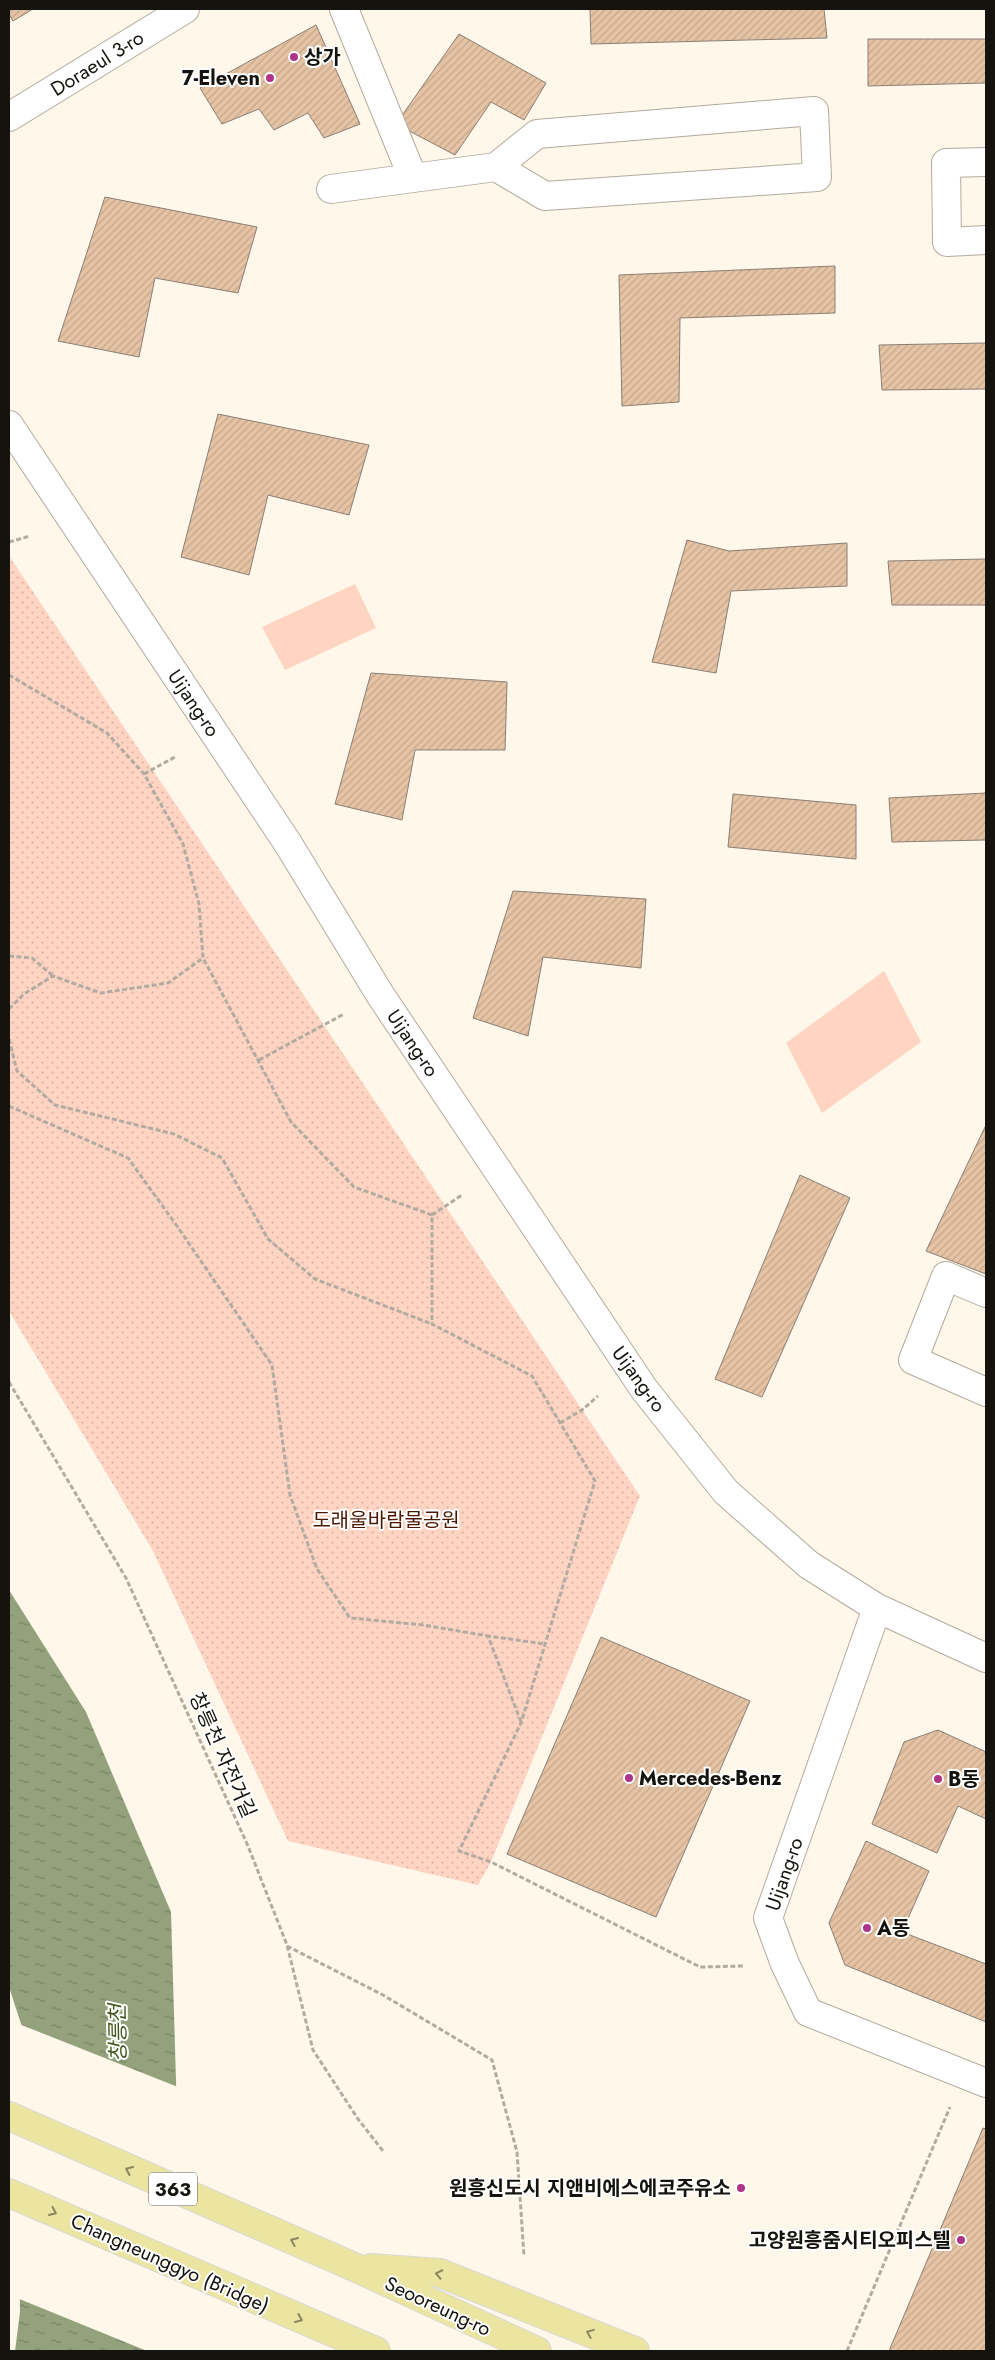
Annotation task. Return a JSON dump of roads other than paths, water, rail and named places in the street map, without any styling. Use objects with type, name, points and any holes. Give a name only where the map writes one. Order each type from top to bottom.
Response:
[{"type":"main road","name":"363","points":[[9,2116],[345,2264]]},
{"type":"main road","name":"Changneunggyo (Bridge)","points":[[9,2193],[345,2342]]},
{"type":"main road","name":"Seooreung-ro","points":[[345,2264],[537,2351]]},
{"type":"main road","points":[[345,2264],[440,2273],[635,2351]]},
{"type":"main road","points":[[345,2342],[376,2351]]},
{"type":"street","name":"Doraeul 3-ro","points":[[9,117],[184,9]]},
{"type":"street","points":[[344,9],[413,178]]},
{"type":"street","points":[[331,189],[496,167],[537,134],[814,111],[817,177],[546,196],[496,167]]},
{"type":"street","points":[[986,162],[946,163],[947,242],[986,240]]},
{"type":"street","name":"Uijang-ro","points":[[9,425],[287,842],[382,996],[644,1390],[726,1492],[810,1566],[877,1608],[986,1658]]},
{"type":"street","points":[[986,1293],[946,1276],[913,1360],[986,1392]]},
{"type":"street","name":"Uijang-ro","points":[[877,1608],[768,1918],[785,1964],[808,2012],[986,2084]]},
{"type":"water","name":"창릉천","points":[[9,1590],[86,1712],[171,1912],[184,2351],[15,2351],[20,2312],[19,2212],[23,2030],[9,1987]]},
{"type":"place","name":"상가","points":[[294,57]]},
{"type":"place","name":"7-Eleven","points":[[270,78]]},
{"type":"place","name":"Mercedes-Benz","points":[[629,1778]]},
{"type":"place","name":"B동","points":[[938,1779]]},
{"type":"place","name":"A동","points":[[867,1928]]},
{"type":"place","name":"원흥신도시 지앤비에스에코주유소","points":[[741,2188]]},
{"type":"place","name":"고양원흥줌시티오피스텔","points":[[961,2240]]},
{"type":"park label","name":"도래울바람물공원","points":[[386,1520]]}]
